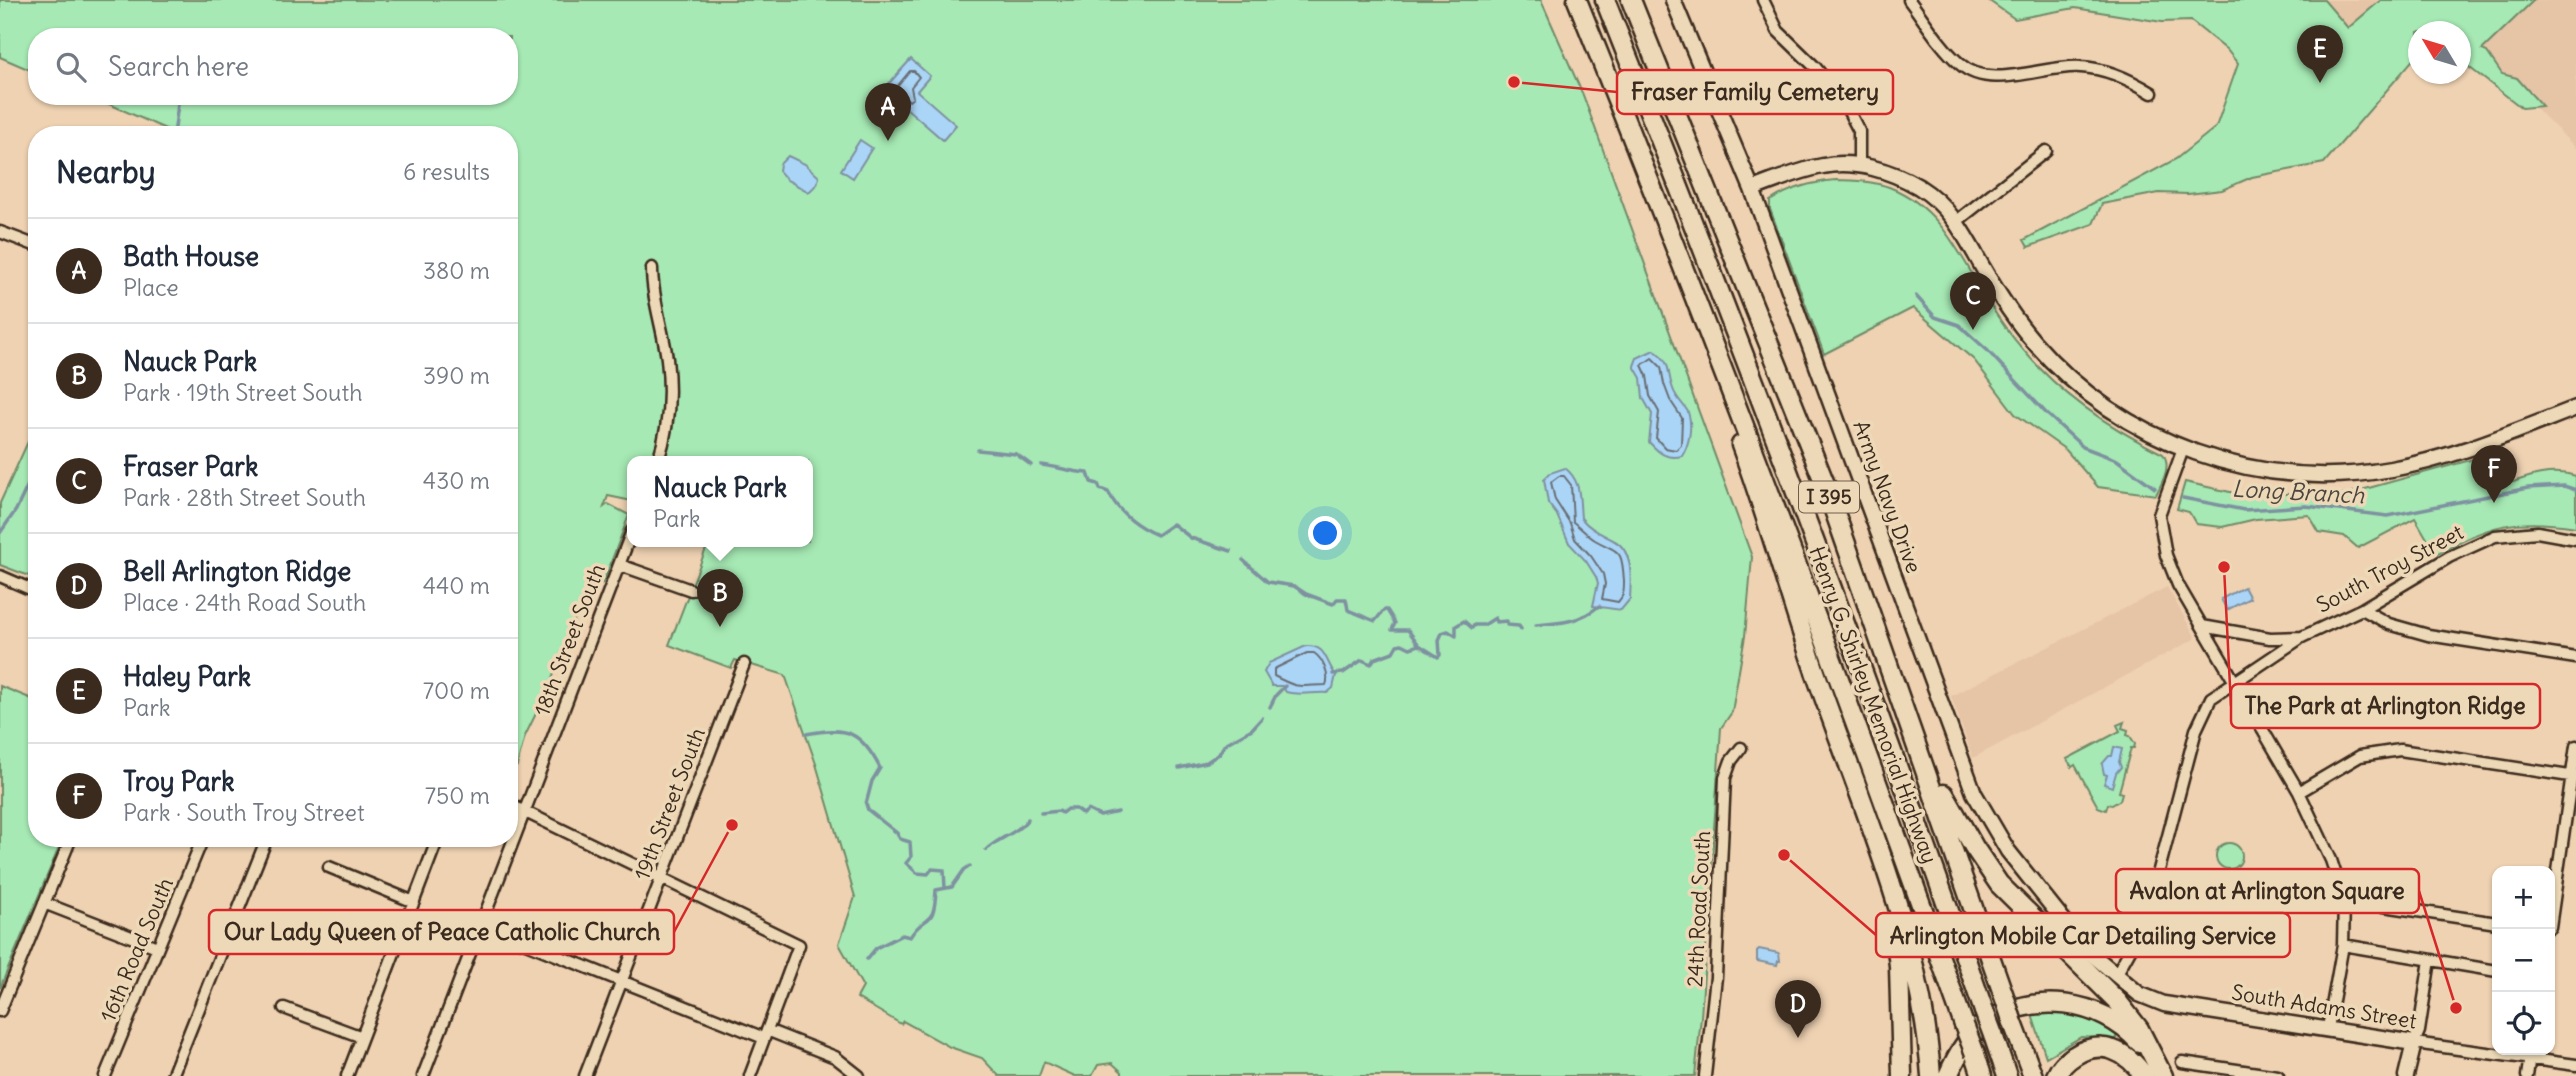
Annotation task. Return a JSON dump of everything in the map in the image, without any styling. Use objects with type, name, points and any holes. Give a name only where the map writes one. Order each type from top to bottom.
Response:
[{"type":"highway","name":"Henry G. Shirley Memorial Highway","points":[[1577,0],[1793,550],[1982,1076]]},
{"type":"highway","points":[[1605,0],[1772,426],[1886,730],[2007,1076]]},
{"type":"highway","name":"Henry G. Shirley Memorial Highway","points":[[1631,0],[1825,484],[2033,1076]]},
{"type":"highway","points":[[1637,148],[1654,223],[1743,450],[1807,648],[1894,893],[1921,994],[1931,1076]]},
{"type":"highway","points":[[1910,724],[1952,811],[1999,884],[2118,1002],[2139,1029],[2156,1074]]},
{"type":"highway","points":[[1870,827],[1897,942],[1902,1076]]},
{"type":"highway","points":[[1948,1076],[1966,1043],[1984,1024],[2006,1012],[2028,1005],[2053,1002],[2080,1006],[2115,1022],[2136,1039],[2156,1074]]},
{"type":"highway","points":[[2056,1076],[2071,1057],[2096,1047],[2122,1053],[2138,1068],[2156,1074]]},
{"type":"street","name":"Army Navy Drive","points":[[1673,0],[1752,189],[1974,793],[2008,851],[2088,951],[2116,975]]},
{"type":"street","points":[[1763,0],[1777,31],[1815,67],[1845,104],[1859,131],[1859,165]]},
{"type":"street","points":[[1909,0],[1961,66],[1985,75],[2012,76],[2052,68],[2082,66],[2132,80],[2152,93]]},
{"type":"street","points":[[1957,221],[2046,151]]},
{"type":"street","points":[[1752,189],[1824,165],[1859,165],[1885,171],[1918,187],[1942,205],[1957,221],[2006,305],[2034,342],[2060,369],[2114,412],[2143,430],[2183,449],[2227,463],[2271,471],[2317,475],[2392,469],[2471,447],[2576,408]]},
{"type":"street","points":[[0,232],[28,243]]},
{"type":"street","points":[[652,268],[667,359],[669,400],[659,456]]},
{"type":"street","points":[[2183,449],[2159,515],[2166,555],[2178,585],[2299,792],[2331,860],[2344,900],[2343,945],[2328,1028]]},
{"type":"street","name":"South Troy Street","points":[[2116,975],[2146,923],[2196,730],[2211,698],[2302,638],[2362,609],[2449,557],[2495,536],[2537,532],[2576,539]]},
{"type":"street","name":"18th Street South","points":[[518,827],[627,545]]},
{"type":"street","points":[[620,565],[691,590]]},
{"type":"street","points":[[0,576],[28,588]]},
{"type":"street","points":[[2362,609],[2389,624],[2428,635],[2576,658]]},
{"type":"street","points":[[2202,626],[2270,638],[2302,638]]},
{"type":"street","name":"19th Street South","points":[[585,1076],[744,664]]},
{"type":"street","points":[[2555,896],[2574,777],[2576,746]]},
{"type":"street","name":"24th Road South","points":[[1705,1076],[1716,977],[1726,778],[1731,761],[1741,748]]},
{"type":"street","points":[[2299,792],[2360,756],[2400,750],[2574,777]]},
{"type":"street","points":[[518,808],[799,945],[750,1076]]},
{"type":"street","points":[[0,1011],[67,847]]},
{"type":"street","name":"16th Road South","points":[[105,1076],[199,847]]},
{"type":"street","points":[[172,1076],[263,847]]},
{"type":"street","points":[[347,1076],[435,847]]},
{"type":"street","name":"18th Street South","points":[[423,1076],[510,847]]},
{"type":"street","points":[[328,867],[414,902]]},
{"type":"street","points":[[2344,900],[2492,922]]},
{"type":"street","points":[[44,903],[157,947]]},
{"type":"street","points":[[481,925],[622,982],[835,1057],[859,1076]]},
{"type":"street","points":[[2343,945],[2492,970]]},
{"type":"street","points":[[2406,1076],[2419,1031],[2430,960]]},
{"type":"street","name":"South Adams Street","points":[[2116,975],[2139,994],[2164,1004],[2414,1043],[2492,1050]]},
{"type":"street","points":[[284,1008],[362,1037]]},
{"type":"street","points":[[2527,1076],[2530,1055]]},
{"type":"street","name":"South Adams Street","points":[[2534,1055],[2576,1065]]},
{"type":"street","points":[[2182,1062],[2277,1076]]},
{"type":"shaded area","points":[[2324,0],[2381,0],[2348,28]]},
{"type":"shaded area","points":[[2534,0],[2576,0],[2576,148],[2502,74],[2487,52],[2482,51]]},
{"type":"shaded area","points":[[2167,587],[2196,638],[1973,758],[1951,696]]},
{"type":"green space","points":[[0,0],[1541,0],[1583,95],[1752,557],[1745,636],[1732,712],[1721,728],[1695,1076],[1122,1076],[1122,1072],[1112,1063],[1098,1065],[1092,1076],[1075,1076],[1044,1062],[1039,1076],[999,1076],[982,1058],[950,1047],[903,1021],[901,1024],[857,998],[863,987],[839,944],[855,897],[816,764],[785,675],[735,660],[731,668],[669,645],[707,547],[813,547],[813,456],[627,456],[627,500],[608,496],[604,507],[608,504],[627,514],[627,520],[603,583],[586,588],[549,687],[525,736],[518,762],[518,126],[159,126],[111,105],[518,105],[518,28],[28,28],[28,69],[0,57]]},
{"type":"green space","points":[[1988,0],[2324,0],[2348,28],[2381,0],[2534,0],[2482,50],[2487,52],[2502,74],[2517,78],[2542,106],[2522,108],[2471,69],[2471,21],[2408,21],[2408,66],[2324,163],[2252,177],[2222,190],[2188,194],[2159,193],[2102,204],[2093,224],[2028,247],[2024,240],[2176,159],[2216,127],[2238,64],[2227,50],[2191,21],[2162,22],[2075,8],[2015,19]]},
{"type":"green space","points":[[1836,180],[1863,181],[1889,187],[1923,207],[1959,251],[2001,322],[2040,369],[2089,411],[2163,454],[2167,464],[2156,495],[2098,487],[2066,450],[2015,414],[1974,360],[1913,308],[1824,354],[1770,209],[1770,201],[1802,186]]},
{"type":"green space","points":[[28,442],[28,576],[0,565],[0,503]]},
{"type":"green space","points":[[2485,456],[2496,488],[2545,473],[2576,476],[2576,527],[2536,523],[2503,526],[2472,536],[2436,554],[2415,518],[2358,548],[2344,536],[2319,532],[2309,515],[2256,519],[2222,527],[2196,524],[2189,512],[2177,509],[2185,482],[2239,494],[2347,494]]},
{"type":"green space","points":[[0,686],[28,697],[28,847],[59,847],[0,988]]},
{"type":"green space","points":[[2124,722],[2122,728],[2128,730],[2127,735],[2135,744],[2134,748],[2131,748],[2119,792],[2122,793],[2120,800],[2112,805],[2108,804],[2106,810],[2098,807],[2075,765],[2072,767],[2067,759],[2120,731],[2117,725]]},
{"type":"green space","points":[[2229,843],[2238,847],[2242,856],[2238,865],[2229,869],[2220,865],[2216,856],[2220,847]]},
{"type":"green space","points":[[2059,1010],[2091,1018],[2116,1035],[2116,1039],[2081,1037],[2046,1057],[2031,1012]]},
{"type":"water","points":[[911,59],[930,76],[917,91],[956,125],[943,140],[884,89]]},
{"type":"water","points":[[860,140],[872,148],[853,178],[841,170]]},
{"type":"water","points":[[788,156],[805,164],[819,177],[817,184],[809,192],[787,180],[779,171],[780,164]]},
{"type":"water","points":[[1654,350],[1667,364],[1675,393],[1688,412],[1689,435],[1682,456],[1664,455],[1649,442],[1652,414],[1643,398],[1641,378],[1634,366],[1637,358]]},
{"type":"water","points":[[1565,468],[1577,485],[1581,518],[1620,545],[1628,558],[1631,574],[1630,599],[1621,610],[1593,606],[1598,583],[1596,577],[1586,561],[1569,543],[1557,515],[1548,503],[1544,479],[1550,473]]},
{"type":"water","points":[[2244,587],[2250,598],[2227,610],[2221,599]]},
{"type":"water","points":[[1306,646],[1318,648],[1325,655],[1336,675],[1333,688],[1327,693],[1296,694],[1286,692],[1282,686],[1272,686],[1264,672],[1269,663]]},
{"type":"water","points":[[2114,747],[2122,749],[2119,762],[2121,767],[2112,787],[2104,784],[2107,775],[2104,774],[2102,764],[2112,756]]},
{"type":"water","points":[[1759,949],[1779,953],[1780,961],[1777,965],[1757,961]]},
{"type":"waterway","points":[[175,126],[178,105]]},
{"type":"waterway","name":"Long Branch","points":[[1916,296],[1935,317],[1959,325],[1987,350],[2046,413],[2083,447],[2117,460],[2155,488]]},
{"type":"waterway","points":[[978,450],[1016,454],[1031,465]]},
{"type":"waterway","points":[[1041,465],[1088,473],[1091,482],[1108,492],[1129,518],[1157,535],[1173,524],[1191,538],[1231,551]]},
{"type":"waterway","points":[[0,533],[16,510],[28,485]]},
{"type":"waterway","name":"Long Branch","points":[[2183,498],[2244,510],[2306,506],[2388,516],[2528,488],[2564,486],[2576,490]]},
{"type":"waterway","points":[[1243,560],[1268,582],[1294,586],[1306,594],[1333,604],[1337,599],[1346,599],[1348,610],[1375,621],[1387,610],[1395,623],[1392,630],[1408,630],[1419,645]]},
{"type":"waterway","points":[[1536,625],[1577,619],[1599,606]]},
{"type":"waterway","points":[[1333,674],[1343,673],[1362,660],[1371,664],[1374,659],[1393,652],[1397,645],[1402,644],[1410,648],[1419,645],[1438,657],[1442,633],[1448,631],[1456,636],[1456,626],[1464,621],[1472,628],[1495,618],[1496,622],[1507,621],[1507,625],[1519,626],[1521,629]]},
{"type":"waterway","points":[[1270,707],[1285,686]]},
{"type":"waterway","points":[[1179,768],[1207,762],[1219,754],[1225,744],[1252,729],[1262,718]]},
{"type":"waterway","points":[[806,734],[842,731],[851,734],[866,746],[880,768],[872,781],[866,804],[868,810],[897,833],[900,839],[910,842],[911,857],[906,863],[917,873],[928,874],[932,869],[944,870],[945,888]]},
{"type":"waterway","points":[[1041,813],[1062,813],[1067,809],[1076,809],[1083,814],[1088,810],[1100,816],[1118,812]]},
{"type":"waterway","points":[[986,850],[1028,819]]},
{"type":"waterway","points":[[867,959],[876,948],[902,935],[910,937],[931,916],[936,890],[952,887],[970,866]]},
{"type":"place","name":"Fraser Family Cemetery","points":[[1514,82]]},
{"type":"place","name":"Haley Park","points":[[2320,83]]},
{"type":"place","name":"Bath House","points":[[888,141]]},
{"type":"place","name":"Fraser Park","points":[[1973,330]]},
{"type":"place","name":"Troy Park","points":[[2494,503]]},
{"type":"place","name":"The Park at Arlington Ridge","points":[[2224,567]]},
{"type":"place","name":"Nauck Park","points":[[720,627]]},
{"type":"place","name":"Our Lady Queen of Peace Catholic Church","points":[[732,825]]},
{"type":"place","name":"Arlington Mobile Car Detailing Service","points":[[1784,855]]},
{"type":"place","name":"Avalon at Arlington Square","points":[[2456,1008]]},
{"type":"place","name":"Bell Arlington Ridge","points":[[1798,1038]]}]
